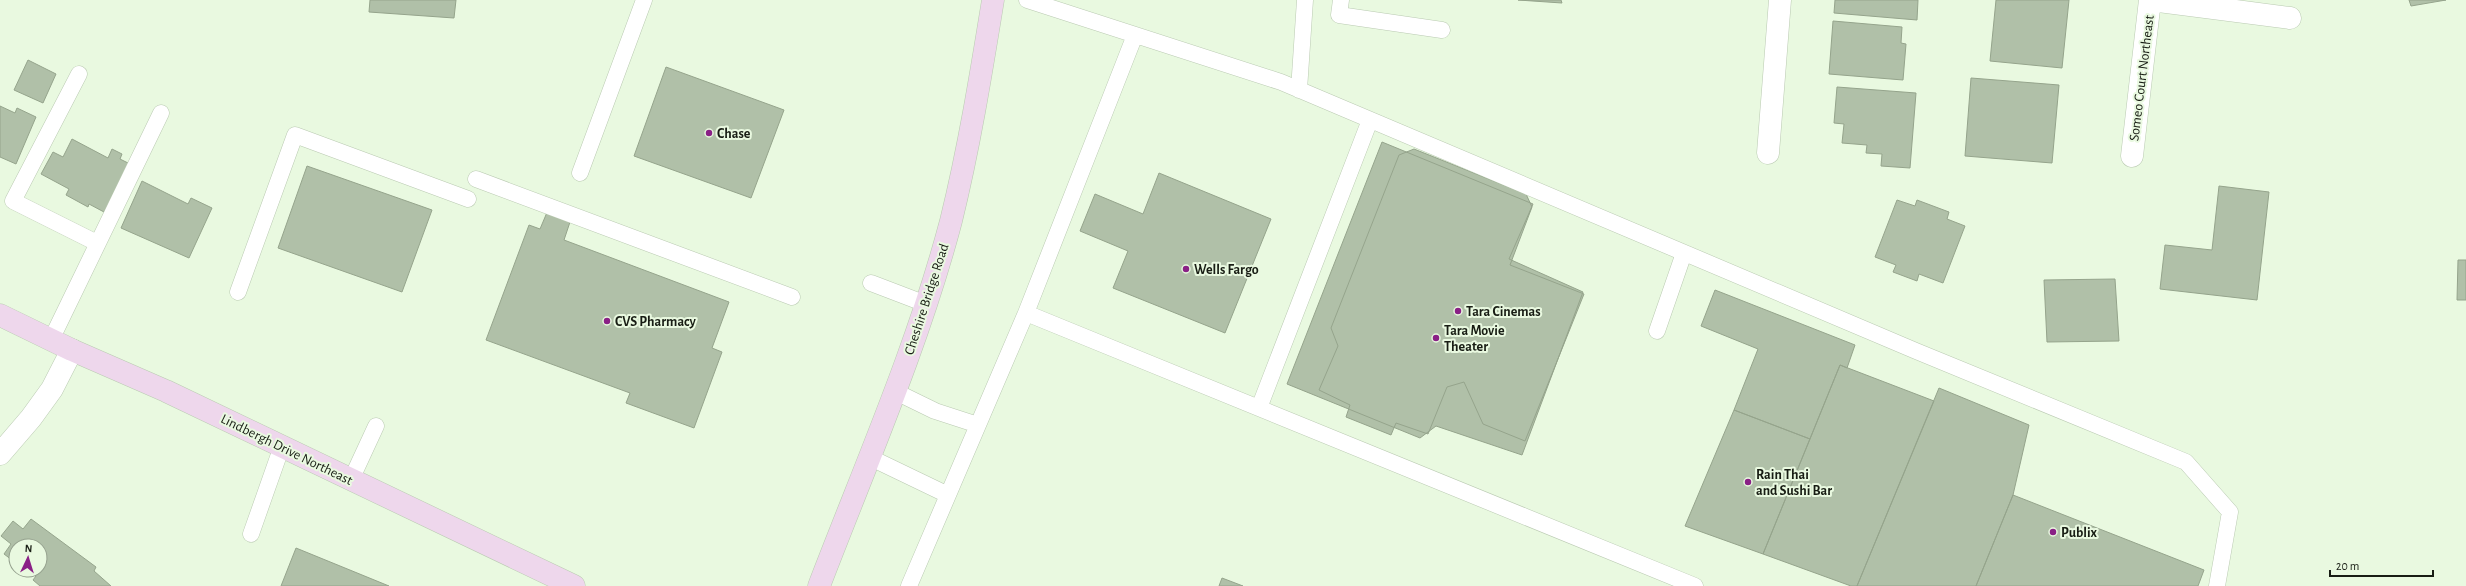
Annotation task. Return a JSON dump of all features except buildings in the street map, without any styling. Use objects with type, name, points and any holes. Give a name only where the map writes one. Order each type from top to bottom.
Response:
[{"type":"main road","name":"Cheshire Bridge Road","points":[[819,586],[926,304],[950,222],[976,109],[993,0]]},
{"type":"main road","name":"Lindbergh Drive Northeast","points":[[0,315],[72,350],[166,391],[282,446],[566,584]]},
{"type":"street","points":[[1768,153],[1780,0]]},
{"type":"street","name":"Someo Court Northeast","points":[[2132,156],[2150,0],[2290,18]]},
{"type":"street","points":[[0,454],[31,418],[52,389],[72,350]]},
{"type":"lane","points":[[580,173],[644,0]]},
{"type":"lane","points":[[1027,0],[1299,90],[1684,253],[2186,462],[2230,512],[2217,586]]},
{"type":"lane","points":[[1299,90],[1305,0]]},
{"type":"lane","points":[[1340,0],[1339,15],[1442,30]]},
{"type":"lane","points":[[909,586],[1026,313],[1135,35]]},
{"type":"lane","points":[[79,74],[13,201],[97,244]]},
{"type":"lane","points":[[51,340],[161,113]]},
{"type":"lane","points":[[1259,408],[1370,120]]},
{"type":"lane","points":[[238,292],[294,135],[468,199]]},
{"type":"lane","points":[[476,179],[792,297]]},
{"type":"lane","points":[[1657,331],[1684,253]]},
{"type":"lane","points":[[871,283],[926,304]]},
{"type":"lane","points":[[1026,313],[1696,586]]},
{"type":"lane","points":[[894,391],[935,411],[978,425]]},
{"type":"lane","points":[[351,480],[376,426]]},
{"type":"lane","points":[[251,534],[282,446]]},
{"type":"lane","points":[[869,457],[948,495]]},
{"type":"place","name":"Chase","points":[[709,133]]},
{"type":"place","name":"Wells Fargo","points":[[1186,269]]},
{"type":"place","name":"Tara Cinemas","points":[[1458,311]]},
{"type":"place","name":"CVS Pharmacy","points":[[607,321]]},
{"type":"place","name":"Tara Movie Theater","points":[[1436,338]]},
{"type":"place","name":"Rain Thai and Sushi Bar","points":[[1748,482]]},
{"type":"place","name":"Publix","points":[[2053,532]]}]
